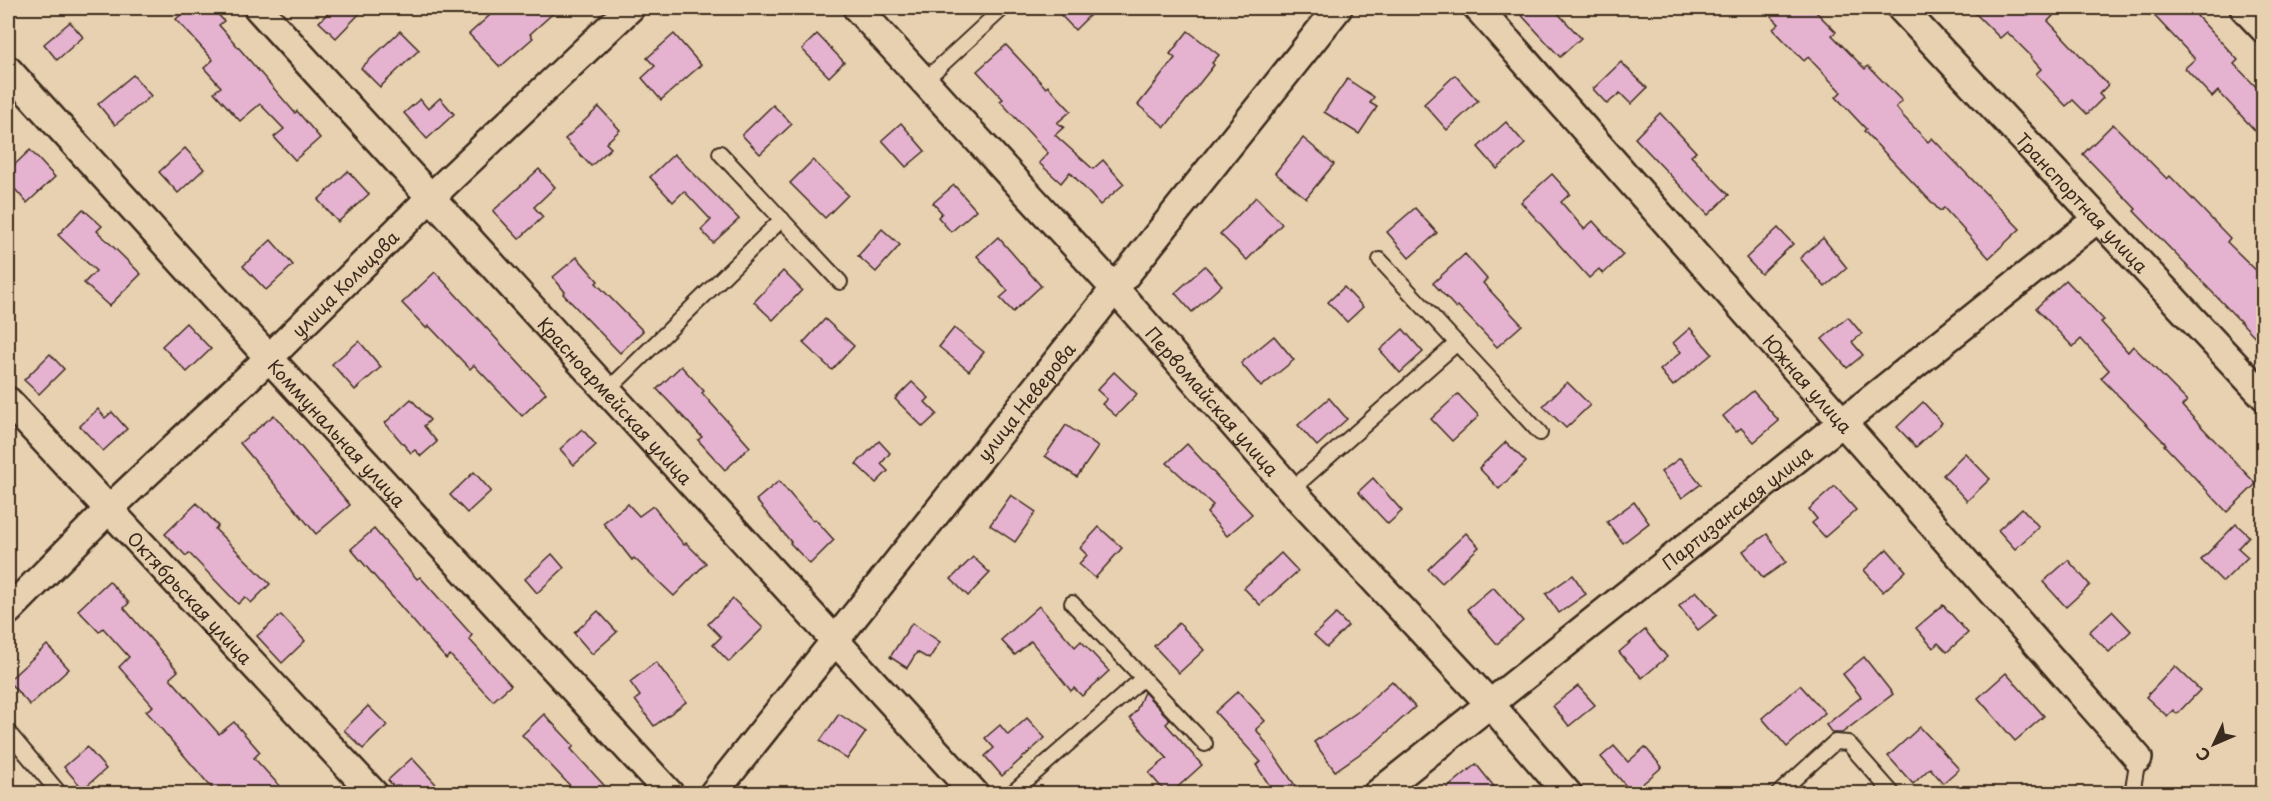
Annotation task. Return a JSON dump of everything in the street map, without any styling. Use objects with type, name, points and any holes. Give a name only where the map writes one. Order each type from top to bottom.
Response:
[{"type":"street","name":"Красноармейская улица","points":[[258,8],[432,196],[975,794]]},
{"type":"street","name":"улица Кольцова","points":[[8,611],[109,509],[630,8]]},
{"type":"street","name":"Первомайская улица","points":[[857,8],[1115,290],[1291,490],[1490,704],[1568,794]]},
{"type":"street","name":"улица Неверова","points":[[713,794],[1338,8]]},
{"type":"street","name":"Южная улица","points":[[1478,8],[2138,758]]},
{"type":"street","name":"Транспортная улица","points":[[1901,8],[2264,396]]},
{"type":"street","points":[[2244,8],[2264,29]]},
{"type":"street","name":"Коммунальная улица","points":[[8,70],[268,358],[670,794]]},
{"type":"street","name":"Партизанская улица","points":[[1377,794],[2097,219]]},
{"type":"street","name":"Октябрьская улица","points":[[8,401],[374,794]]},
{"type":"lane","points":[[924,81],[1003,8]]},
{"type":"lane","points":[[720,153],[840,282]]},
{"type":"lane","points":[[608,390],[782,219]]},
{"type":"lane","points":[[1380,260],[1540,433]]},
{"type":"lane","points":[[1291,490],[1457,343]]},
{"type":"lane","points":[[1072,603],[1205,744]]},
{"type":"lane","points":[[1011,794],[1143,678]]},
{"type":"lane","points":[[8,732],[60,794]]},
{"type":"lane","points":[[1778,794],[1835,742],[1848,743],[1893,794]]},
{"type":"lane","points":[[2132,794],[2138,758]]},
{"type":"building","points":[[189,8],[212,8],[224,21],[219,25],[295,113],[297,111],[320,138],[295,160],[274,137],[284,129],[260,104],[240,121],[214,92],[221,87],[204,68],[213,60],[176,19]]},
{"type":"building","points":[[333,8],[365,8],[336,38],[319,22]]},
{"type":"building","points":[[498,8],[559,8],[530,34],[533,38],[500,67],[469,34]]},
{"type":"building","points":[[1054,8],[1097,8],[1075,30]]},
{"type":"building","points":[[1515,8],[1553,8],[1581,38],[1560,57]]},
{"type":"building","points":[[1763,8],[1812,8],[1836,32],[1832,35],[1865,69],[1868,66],[1902,101],[1896,107],[1903,116],[1928,142],[1932,138],[2020,229],[1989,258],[1944,208],[1940,211],[1864,131],[1866,129],[1836,97],[1841,92],[1808,57],[1804,61],[1773,29],[1779,24]]},
{"type":"building","points":[[1970,8],[2044,8],[2053,16],[2048,21],[2108,85],[2099,94],[2103,98],[2087,114],[2073,100],[2066,106],[2036,74],[2041,69],[2032,57],[2007,32],[2000,38]]},
{"type":"building","points":[[2147,8],[2207,8],[2197,16],[2238,60],[2234,64],[2264,95],[2264,140],[2218,91],[2212,97],[2185,68],[2195,59]]},
{"type":"building","points":[[70,22],[83,37],[57,60],[44,44]]},
{"type":"building","points":[[400,31],[419,50],[380,87],[361,68]]},
{"type":"building","points":[[1188,31],[1219,55],[1212,63],[1214,65],[1165,127],[1138,105],[1175,58],[1170,54]]},
{"type":"building","points":[[674,34],[701,65],[661,100],[642,78],[655,66],[647,58]]},
{"type":"building","points":[[817,34],[844,62],[829,77],[802,49]]},
{"type":"building","points":[[1006,45],[1071,111],[1057,123],[1064,127],[1055,135],[1093,169],[1103,160],[1124,184],[1100,205],[1070,172],[1061,183],[1039,163],[1048,153],[1000,101],[1003,99],[977,71]]},
{"type":"building","points":[[1621,62],[1647,88],[1631,104],[1620,93],[1607,104],[1593,89]]},
{"type":"building","points":[[133,75],[151,96],[115,125],[98,104]]},
{"type":"building","points":[[1455,75],[1478,101],[1447,130],[1424,104]]},
{"type":"building","points":[[1347,79],[1374,97],[1370,103],[1377,107],[1359,134],[1324,112]]},
{"type":"building","points":[[440,98],[454,114],[427,139],[404,113],[420,99],[428,109]]},
{"type":"building","points":[[773,105],[792,124],[760,154],[742,135]]},
{"type":"building","points":[[599,107],[620,130],[606,143],[611,148],[591,166],[565,139]]},
{"type":"building","points":[[1660,113],[1696,152],[1691,156],[1729,195],[1708,215],[1635,138]]},
{"type":"building","points":[[1506,122],[1525,144],[1497,169],[1478,147]]},
{"type":"building","points":[[901,123],[925,151],[906,167],[882,140]]},
{"type":"building","points":[[2113,124],[2167,179],[2170,176],[2230,238],[2227,242],[2264,278],[2264,346],[2134,211],[2136,209],[2083,154]]},
{"type":"building","points":[[1303,138],[1334,164],[1306,198],[1275,173]]},
{"type":"building","points":[[185,148],[204,169],[178,193],[159,172]]},
{"type":"building","points":[[30,150],[55,177],[27,203],[8,181],[8,171]]},
{"type":"building","points":[[674,154],[739,219],[713,243],[701,230],[711,220],[684,191],[673,202],[650,177]]},
{"type":"building","points":[[813,160],[848,195],[825,218],[790,183]]},
{"type":"building","points":[[539,169],[555,187],[534,207],[543,217],[519,239],[493,211]]},
{"type":"building","points":[[348,171],[369,194],[338,222],[318,200]]},
{"type":"building","points":[[1552,174],[1570,194],[1561,202],[1584,229],[1593,221],[1623,255],[1603,274],[1599,269],[1589,278],[1521,202]]},
{"type":"building","points":[[954,185],[976,210],[951,232],[938,217],[942,213],[933,203]]},
{"type":"building","points":[[1256,197],[1282,224],[1247,260],[1220,234]]},
{"type":"building","points":[[1415,208],[1437,233],[1409,258],[1387,232]]},
{"type":"building","points":[[83,209],[102,226],[97,231],[141,274],[109,306],[84,283],[96,271],[58,235]]},
{"type":"building","points":[[1778,228],[1793,244],[1761,274],[1746,258]]},
{"type":"building","points":[[882,229],[900,245],[876,272],[858,256]]},
{"type":"building","points":[[998,237],[1041,286],[1013,312],[1000,298],[1008,291],[977,256]]},
{"type":"building","points":[[1823,238],[1847,268],[1825,287],[1800,258]]},
{"type":"building","points":[[271,240],[293,265],[266,290],[243,266]]},
{"type":"building","points":[[1465,254],[1487,279],[1483,283],[1522,325],[1497,347],[1433,283]]},
{"type":"building","points":[[577,257],[598,281],[596,283],[643,331],[620,353],[563,294],[565,292],[553,277]]},
{"type":"building","points":[[1205,266],[1222,285],[1192,312],[1175,293]]},
{"type":"building","points":[[783,271],[802,290],[773,320],[754,302]]},
{"type":"building","points":[[435,272],[546,393],[522,416],[474,365],[470,369],[429,326],[426,328],[402,303]]},
{"type":"building","points":[[2066,280],[2104,320],[2101,322],[2128,352],[2133,346],[2187,401],[2182,406],[2256,484],[2227,512],[2164,445],[2166,444],[2101,378],[2109,370],[2081,339],[2073,347],[2036,308]]},
{"type":"building","points":[[1344,287],[1363,307],[1347,322],[1328,302]]},
{"type":"building","points":[[1848,317],[1862,334],[1852,342],[1863,355],[1847,368],[1822,339]]},
{"type":"building","points":[[825,319],[854,346],[832,370],[803,343]]},
{"type":"building","points":[[186,323],[211,349],[187,372],[162,346]]},
{"type":"building","points":[[954,328],[984,352],[969,371],[939,347]]},
{"type":"building","points":[[1690,328],[1712,354],[1673,386],[1660,370],[1681,352],[1673,343]]},
{"type":"building","points":[[1403,329],[1423,352],[1400,373],[1380,350]]},
{"type":"building","points":[[1274,336],[1294,360],[1261,387],[1241,363]]},
{"type":"building","points":[[359,341],[381,367],[355,390],[332,364]]},
{"type":"building","points":[[50,354],[64,369],[39,394],[24,380]]},
{"type":"building","points":[[681,366],[750,447],[725,470],[698,440],[702,437],[657,389]]},
{"type":"building","points":[[1114,372],[1137,394],[1116,416],[1102,404],[1107,399],[1097,390]]},
{"type":"building","points":[[912,382],[929,398],[925,402],[937,414],[923,427],[895,399]]},
{"type":"building","points":[[1567,382],[1590,405],[1566,428],[1543,406]]},
{"type":"building","points":[[1753,391],[1779,421],[1754,442],[1741,428],[1736,432],[1723,416]]},
{"type":"building","points":[[1458,394],[1479,416],[1452,441],[1431,419]]},
{"type":"building","points":[[1329,398],[1347,419],[1317,446],[1298,425]]},
{"type":"building","points":[[411,399],[430,420],[424,426],[437,442],[421,456],[415,450],[411,453],[385,423]]},
{"type":"building","points":[[1923,402],[1942,423],[1916,447],[1897,427]]},
{"type":"building","points":[[98,409],[105,418],[112,412],[127,429],[103,451],[80,426]]},
{"type":"building","points":[[274,415],[350,505],[316,534],[240,443]]},
{"type":"building","points":[[1066,425],[1098,447],[1077,477],[1045,456]]},
{"type":"building","points":[[582,429],[596,445],[574,465],[560,449]]},
{"type":"building","points":[[879,441],[890,453],[881,464],[888,471],[876,483],[856,464]]},
{"type":"building","points":[[1506,442],[1526,462],[1499,489],[1479,468]]},
{"type":"building","points":[[1187,444],[1252,514],[1227,536],[1207,513],[1213,505],[1167,463]]},
{"type":"building","points":[[1965,453],[1990,479],[1967,501],[1943,475]]},
{"type":"building","points":[[1680,458],[1701,484],[1682,498],[1661,472]]},
{"type":"building","points":[[474,472],[491,491],[467,513],[450,495]]},
{"type":"building","points":[[1373,478],[1402,511],[1388,524],[1358,492]]},
{"type":"building","points":[[779,481],[813,521],[815,519],[834,540],[810,564],[756,500]]},
{"type":"building","points":[[1835,486],[1856,510],[1825,537],[1812,523],[1817,519],[1809,509]]},
{"type":"building","points":[[1011,495],[1036,512],[1015,542],[990,525]]},
{"type":"building","points":[[1634,502],[1649,523],[1623,543],[1607,522]]},
{"type":"building","points":[[197,503],[218,526],[215,529],[270,584],[251,603],[245,597],[238,604],[189,553],[186,556],[165,534]]},
{"type":"building","points":[[628,504],[639,516],[653,506],[684,545],[686,543],[706,563],[674,596],[634,558],[632,560],[603,523]]},
{"type":"building","points":[[2022,508],[2039,527],[2015,549],[1998,530]]},
{"type":"building","points":[[2236,524],[2249,536],[2238,548],[2248,557],[2223,582],[2201,560]]},
{"type":"building","points":[[1099,527],[1122,548],[1095,578],[1079,564],[1087,555],[1080,548]]},
{"type":"building","points":[[374,529],[417,579],[420,577],[472,635],[469,639],[511,685],[493,701],[450,655],[446,659],[351,549]]},
{"type":"building","points":[[1466,533],[1479,547],[1442,583],[1428,569]]},
{"type":"building","points":[[1767,534],[1786,562],[1763,578],[1743,551]]},
{"type":"building","points":[[1887,549],[1906,571],[1883,592],[1864,570]]},
{"type":"building","points":[[1281,553],[1298,571],[1260,605],[1244,588]]},
{"type":"building","points":[[552,554],[564,568],[537,593],[525,579]]},
{"type":"building","points":[[973,557],[990,573],[968,596],[951,579]]},
{"type":"building","points":[[2068,560],[2090,585],[2066,607],[2043,582]]},
{"type":"building","points":[[1573,575],[1586,594],[1559,613],[1546,594]]},
{"type":"building","points":[[109,581],[129,603],[124,608],[178,671],[170,678],[219,734],[234,722],[260,752],[254,758],[287,794],[217,794],[146,711],[153,706],[119,667],[129,657],[103,628],[99,632],[78,610]]},
{"type":"building","points":[[1493,587],[1523,621],[1497,644],[1467,609]]},
{"type":"building","points":[[1696,591],[1717,615],[1698,630],[1679,606]]},
{"type":"building","points":[[733,599],[763,628],[729,662],[713,645],[721,637],[708,624]]},
{"type":"building","points":[[1943,605],[1968,633],[1947,652],[1938,643],[1933,648],[1916,628]]},
{"type":"building","points":[[1039,606],[1075,647],[1081,641],[1109,671],[1082,696],[1074,688],[1071,691],[1031,641],[1015,655],[1001,640]]},
{"type":"building","points":[[598,611],[617,632],[592,654],[574,633]]},
{"type":"building","points":[[2112,611],[2131,631],[2109,652],[2089,632]]},
{"type":"building","points":[[1336,614],[1348,626],[1327,647],[1314,635]]},
{"type":"building","points":[[281,615],[305,641],[282,663],[257,636]]},
{"type":"building","points":[[912,623],[940,642],[929,659],[917,652],[907,668],[890,657]]},
{"type":"building","points":[[1179,623],[1204,650],[1179,673],[1154,646]]},
{"type":"building","points":[[1645,630],[1667,657],[1642,678],[1619,652]]},
{"type":"building","points":[[47,645],[69,669],[30,705],[8,681]]},
{"type":"building","points":[[1864,657],[1893,694],[1842,733],[1832,733],[1826,725],[1861,697],[1843,674]]},
{"type":"building","points":[[656,662],[686,702],[654,726],[635,700],[640,696],[630,682]]},
{"type":"building","points":[[2175,666],[2200,690],[2177,714],[2173,710],[2167,716],[2146,697]]},
{"type":"building","points":[[2006,673],[2044,716],[2015,741],[1978,698]]},
{"type":"building","points":[[1392,681],[1415,707],[1374,744],[1335,771],[1314,742],[1356,713]]},
{"type":"building","points":[[1800,685],[1825,713],[1787,747],[1762,718]]},
{"type":"building","points":[[1578,686],[1595,705],[1569,726],[1553,706]]},
{"type":"building","points":[[1238,691],[1265,721],[1256,729],[1301,794],[1275,794],[1256,765],[1261,762],[1215,712]]},
{"type":"building","points":[[1144,692],[1170,720],[1166,724],[1202,765],[1170,794],[1167,794],[1149,773],[1167,758],[1130,718],[1136,711]]},
{"type":"building","points":[[368,706],[387,725],[363,749],[344,730]]},
{"type":"building","points":[[544,714],[574,746],[571,749],[612,794],[578,794],[522,735]]},
{"type":"building","points":[[839,714],[866,732],[847,759],[820,741]]},
{"type":"building","points":[[1027,718],[1045,738],[1002,776],[985,756],[994,748],[985,738],[1000,725],[1008,735]]},
{"type":"building","points":[[1920,727],[1959,769],[1943,783],[1930,768],[1913,784],[1888,756]]},
{"type":"building","points":[[1614,746],[1628,762],[1645,747],[1662,767],[1632,793],[1601,757]]},
{"type":"building","points":[[87,747],[106,769],[83,789],[64,767]]},
{"type":"building","points":[[412,758],[445,794],[400,794],[388,780]]},
{"type":"building","points":[[1476,764],[1500,794],[1440,794]]}]
